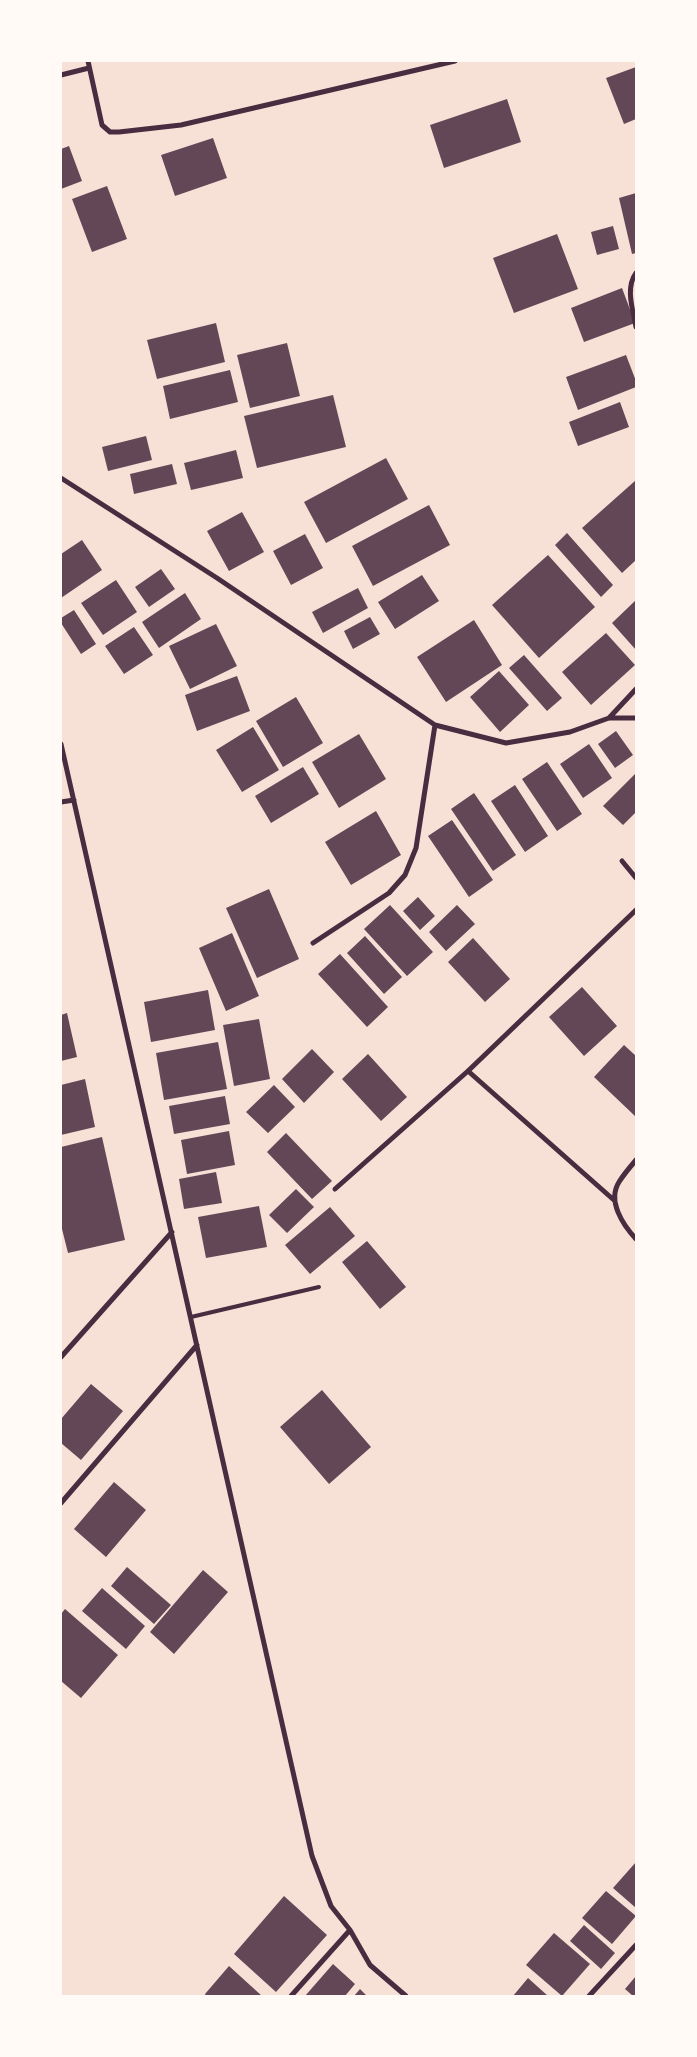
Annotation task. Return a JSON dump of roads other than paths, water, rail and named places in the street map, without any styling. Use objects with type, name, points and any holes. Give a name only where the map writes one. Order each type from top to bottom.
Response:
[{"type":"street","points":[[88,61],[102,124],[110,132],[181,125],[455,61]]},
{"type":"street","points":[[61,75],[89,68]]},
{"type":"street","points":[[636,273],[631,280],[630,290],[636,327]]},
{"type":"street","points":[[61,478],[217,578],[435,725],[506,744],[570,732],[608,718],[636,718]]},
{"type":"street","points":[[608,718],[636,689]]},
{"type":"street","points":[[313,943],[389,893],[405,875],[416,848],[435,725]]},
{"type":"street","points":[[61,744],[312,1856],[331,1906],[350,1930],[370,1965],[406,1996]]},
{"type":"street","points":[[61,802],[74,800]]},
{"type":"street","points":[[622,861],[636,878]]},
{"type":"street","points":[[335,1189],[468,1071],[636,910]]},
{"type":"street","points":[[468,1071],[615,1201]]},
{"type":"street","points":[[636,1160],[617,1184],[615,1201],[620,1218],[636,1239]]},
{"type":"street","points":[[61,1357],[172,1232]]},
{"type":"street","points":[[61,1503],[197,1345]]},
{"type":"street","points":[[291,1996],[350,1930]]},
{"type":"street","points":[[589,1996],[636,1945]]},
{"type":"lane","points":[[191,1318],[319,1287]]}]
